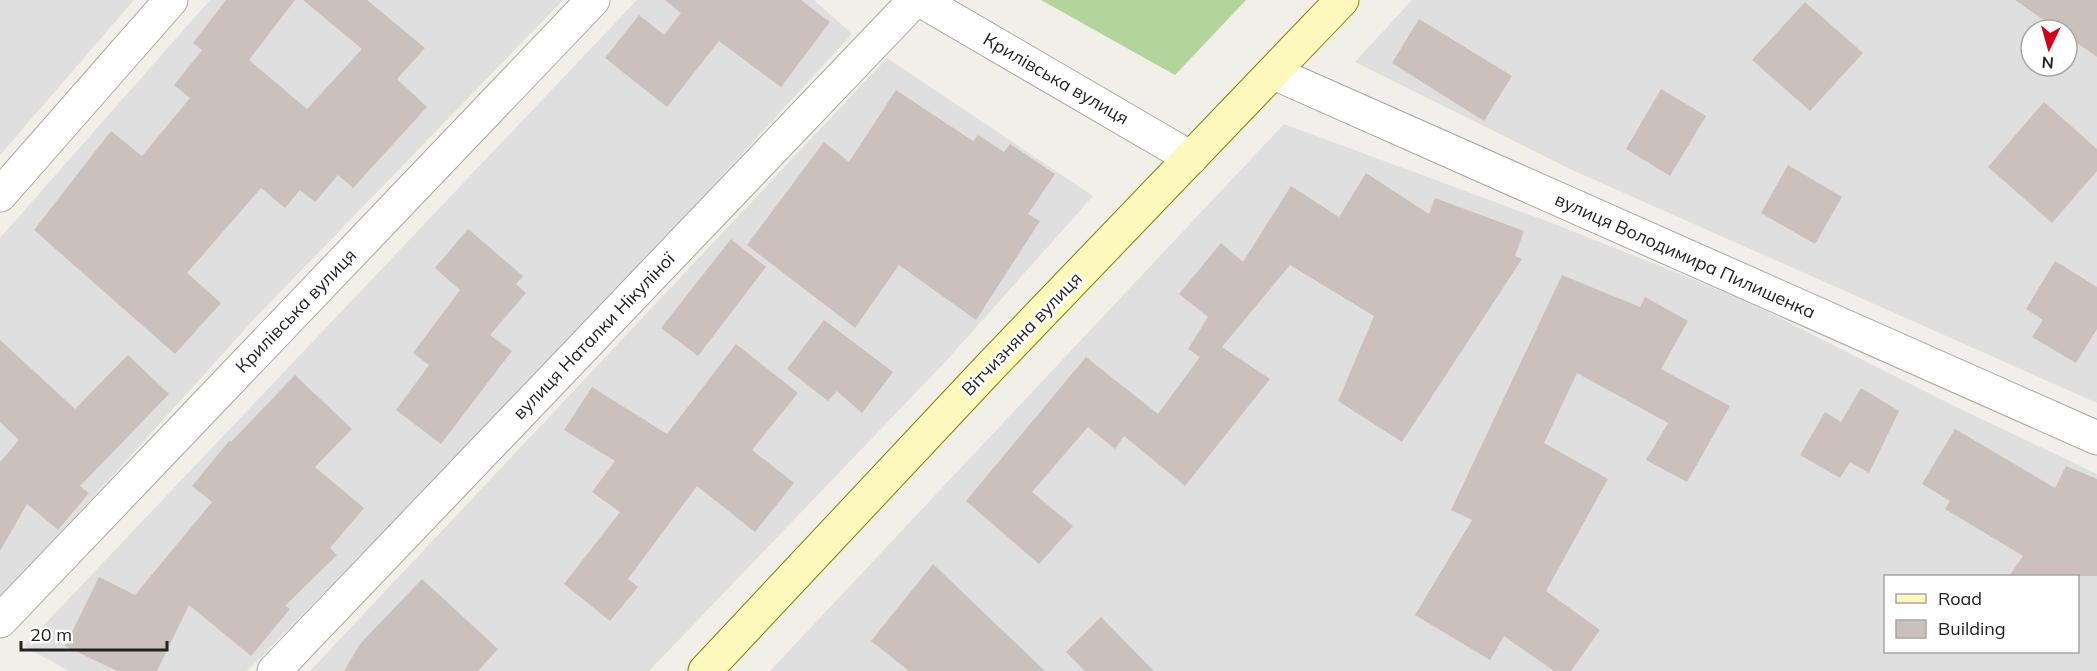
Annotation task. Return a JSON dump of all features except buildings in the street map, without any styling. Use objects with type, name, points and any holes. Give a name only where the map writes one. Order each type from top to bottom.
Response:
[{"type":"street","points":[[0,195],[171,0]]},
{"type":"street","name":"Крилівська вулиця","points":[[0,621],[593,0]]},
{"type":"street","name":"вулиця Наталки Нікуліної","points":[[274,671],[915,0]]},
{"type":"street","name":"Крилівська вулиця","points":[[920,0],[1191,158]]},
{"type":"street","name":"Вітчизняна вулиця","points":[[705,671],[998,358],[1342,0]]},
{"type":"street","name":"вулиця Володимира Пилишенка","points":[[1274,73],[2097,438]]},
{"type":"shaded area","points":[[0,0],[134,0],[0,155]]},
{"type":"shaded area","points":[[210,0],[563,0],[256,317],[0,600],[0,238]]},
{"type":"shaded area","points":[[637,0],[814,0],[852,34],[541,373],[247,671],[69,671],[24,646]]},
{"type":"shaded area","points":[[1412,0],[2097,0],[2097,403],[1570,169],[1355,62]]},
{"type":"shaded area","points":[[887,58],[1093,196],[946,361],[649,671],[310,671]]},
{"type":"shaded area","points":[[1284,124],[1552,223],[1742,299],[1950,404],[2097,474],[2097,671],[770,671]]},
{"type":"green space","points":[[1041,0],[1246,0],[1175,75]]}]
